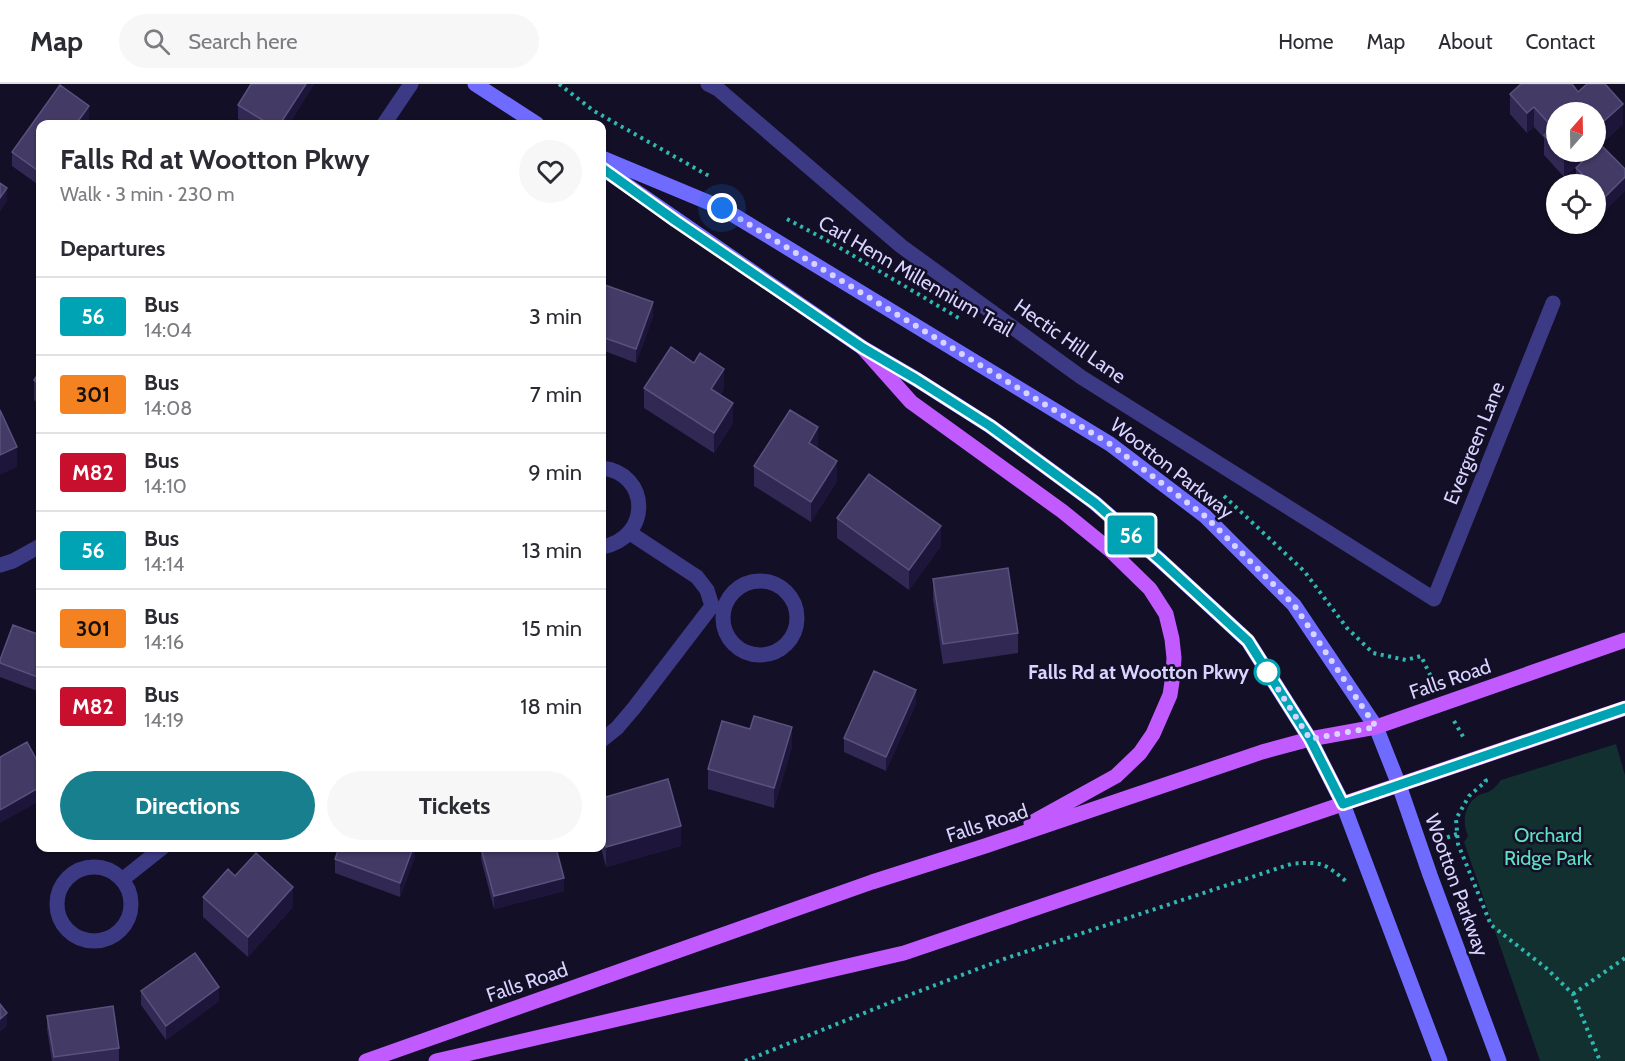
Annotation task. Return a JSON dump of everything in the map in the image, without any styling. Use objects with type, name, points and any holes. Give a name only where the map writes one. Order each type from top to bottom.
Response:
[{"type":"main road","points":[[475,84],[531,120]]},
{"type":"main road","name":"Wootton Parkway","points":[[606,160],[722,208],[1110,444],[1205,516],[1294,605],[1376,727],[1499,1061]]},
{"type":"main road","points":[[606,171],[863,348],[990,426],[1095,503],[1248,641],[1310,739],[1343,804],[1440,1061]]},
{"type":"main road","points":[[863,348],[911,402],[1062,512],[1110,550],[1150,589],[1166,614],[1174,658],[1170,695],[1153,734],[1140,753],[1116,776],[984,846]]},
{"type":"main road","name":"Falls Road","points":[[366,1061],[872,882],[1262,753],[1310,739],[1376,727],[1625,640]]},
{"type":"main road","points":[[436,1061],[904,953],[1625,708]]},
{"type":"street","points":[[387,120],[411,84]]},
{"type":"street","name":"Hectic Hill Lane","points":[[708,84],[718,89],[901,246],[1081,377],[1434,599]]},
{"type":"street","name":"Evergreen Lane","points":[[1434,599],[1553,303]]},
{"type":"street","points":[[606,469],[619,473],[628,480],[638,500],[639,511],[636,523],[630,532],[622,540],[606,546]]},
{"type":"street","points":[[606,737],[617,728],[718,607],[736,589],[746,583],[758,580],[770,581],[780,586],[795,604],[798,615],[797,627],[792,638],[774,652],[763,655],[751,654],[741,649],[725,632],[718,607],[697,577],[630,532]]},
{"type":"street","points":[[0,565],[13,561],[36,548]]},
{"type":"street","points":[[123,879],[157,852]]},
{"type":"street","points":[[97,866],[111,870],[123,879],[130,893],[131,907],[127,921],[118,933],[105,940],[90,941],[76,937],[64,928],[57,914],[56,900],[60,886],[69,874],[83,867],[97,866]]},
{"type":"path","points":[[559,84],[594,111],[716,180]]},
{"type":"path","name":"Carl Henn Millennium Trail","points":[[778,214],[970,325]]},
{"type":"path","points":[[1221,493],[1304,571],[1347,628],[1373,654],[1406,660],[1421,656],[1486,781],[1469,796],[1456,819],[1458,844],[1491,925],[1546,968],[1573,994],[1599,1061]]},
{"type":"path","points":[[1421,848],[1457,834]]},
{"type":"path","points":[[745,1061],[1004,959],[1291,864],[1321,863],[1350,884],[1371,875]]},
{"type":"path","points":[[1573,994],[1625,958]]},
{"type":"green space","name":"Orchard Ridge Park","points":[[1616,744],[1625,775],[1625,1061],[1540,1061],[1464,842],[1468,836],[1465,824],[1466,812],[1476,797],[1491,790],[1501,780]]},
{"type":"building","points":[[251,84],[306,84],[283,120],[262,120],[238,105]]},
{"type":"building","points":[[1521,84],[1572,84],[1578,92],[1587,84],[1605,84],[1623,104],[1606,119],[1606,102],[1546,102],[1546,120],[1534,107],[1527,113],[1510,94]]},
{"type":"building","points":[[60,85],[89,106],[79,120],[36,120],[36,169],[12,152]]},
{"type":"building","points":[[1606,150],[1625,169],[1625,177],[1606,196],[1606,174],[1582,174],[1576,168],[1582,162],[1606,162]]},
{"type":"building","points":[[0,183],[7,188],[0,198]]},
{"type":"building","points":[[606,285],[653,302],[636,349],[606,338]]},
{"type":"building","points":[[671,347],[694,363],[700,353],[724,369],[711,389],[733,403],[714,433],[644,388]]},
{"type":"building","points":[[0,410],[17,447],[0,455]]},
{"type":"building","points":[[790,410],[818,427],[809,443],[837,461],[811,502],[754,466]]},
{"type":"building","points":[[869,474],[941,526],[909,570],[837,518]]},
{"type":"building","points":[[1008,568],[1018,633],[943,644],[933,579]]},
{"type":"building","points":[[13,625],[36,634],[36,676],[0,663]]},
{"type":"building","points":[[874,671],[916,690],[886,757],[844,738]]},
{"type":"building","points":[[754,716],[792,727],[774,788],[708,769],[722,721],[750,729]]},
{"type":"building","points":[[27,742],[36,759],[36,789],[0,810],[0,757]]},
{"type":"building","points":[[668,779],[681,826],[606,847],[606,797]]},
{"type":"building","points":[[338,852],[412,852],[400,883],[335,859]]},
{"type":"building","points":[[482,852],[557,852],[564,878],[494,896]]},
{"type":"building","points":[[256,853],[293,887],[248,937],[203,897],[228,869],[235,876]]},
{"type":"building","points":[[195,953],[219,987],[166,1026],[141,991]]},
{"type":"building","points":[[0,1004],[7,1013],[0,1019]]},
{"type":"building","points":[[113,1006],[119,1048],[54,1057],[47,1016]]},
{"type":"bus line","name":"56","points":[[606,171],[863,348],[990,426],[1095,503],[1248,641],[1310,739],[1343,804],[1625,708]]},
{"type":"place","name":"Falls Rd at Wootton Pkwy","points":[[1267,672]]},
{"type":"route","points":[[722,208],[1110,444],[1205,516],[1294,605],[1376,727],[1310,739],[1267,672]]}]
